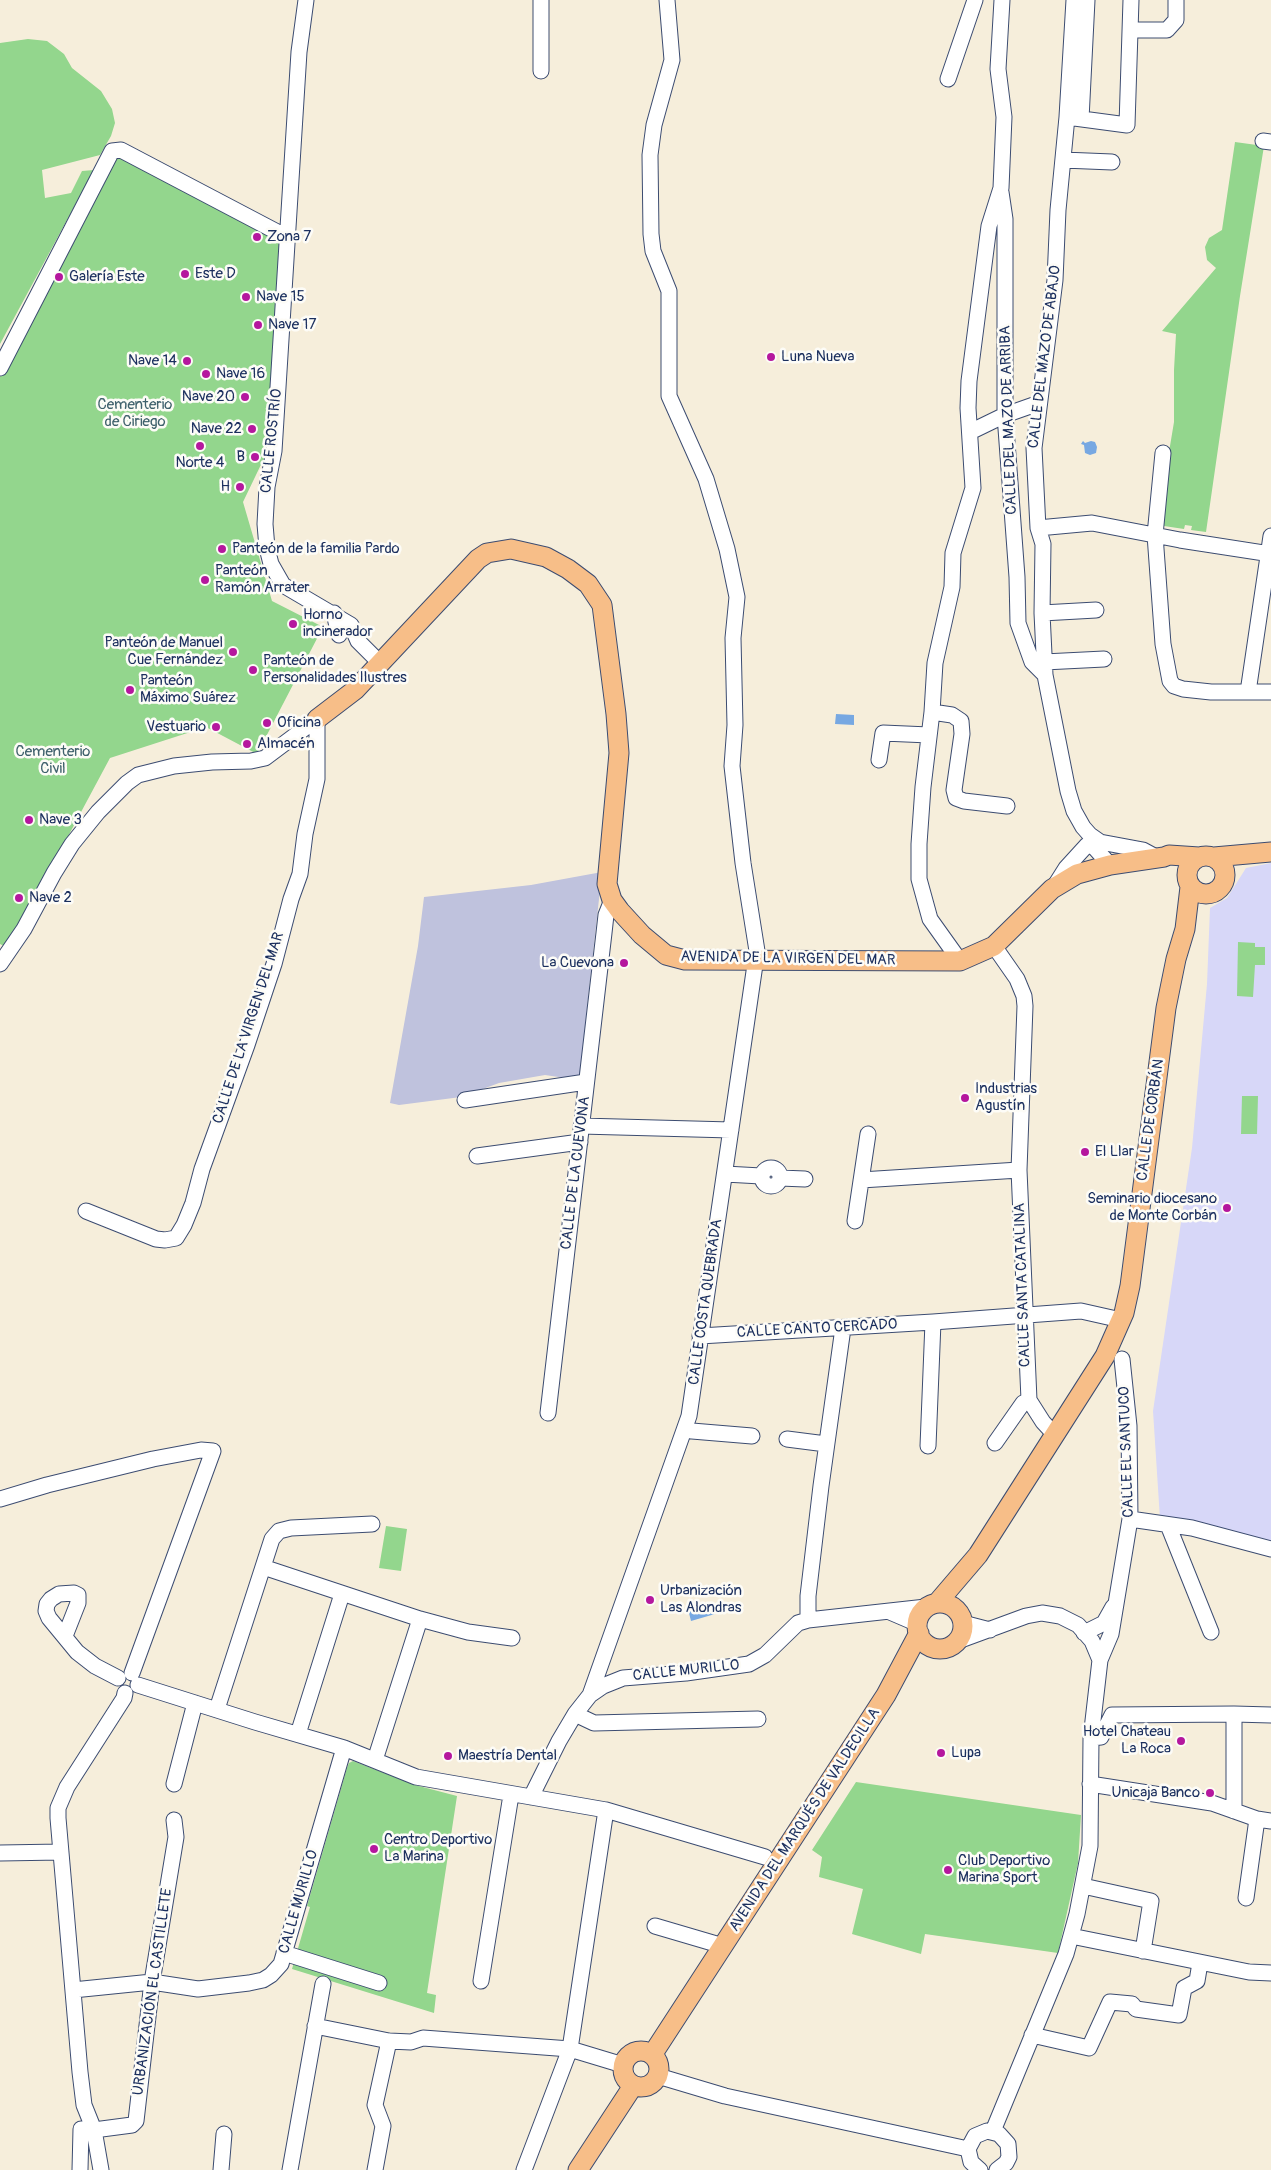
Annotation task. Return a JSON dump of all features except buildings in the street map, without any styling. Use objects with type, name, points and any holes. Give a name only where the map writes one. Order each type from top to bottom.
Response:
[{"type":"main road","name":"AVENIDA DE LA VIRGEN DEL MAR","points":[[317,719],[355,690],[465,571],[488,553],[511,548],[546,557],[568,569],[588,584],[602,605],[619,753],[607,884],[612,900],[653,945],[666,955],[685,960],[960,961],[994,946],[1052,889],[1065,880],[1086,871],[1169,855],[1207,857]]},
{"type":"main road","points":[[1207,857],[1223,868],[1224,882],[1218,891],[1208,895],[1198,894],[1188,881],[1189,867],[1207,857],[1247,856],[1271,852]]},
{"type":"main road","points":[[1225,875],[1247,856]]},
{"type":"main road","name":"AVENIDA DE LA VIRGEN DEL MAR","points":[[1160,857],[1178,864],[1188,881]]},
{"type":"main road","name":"CALLE DE CORBÁN","points":[[1122,1317],[1130,1286],[1166,1008],[1176,959],[1185,929],[1188,881]]},
{"type":"main road","name":"CALLE DE CORBÁN","points":[[1185,929],[1208,895]]},
{"type":"main road","points":[[978,1555],[932,1605],[920,1615],[918,1629],[926,1644],[934,1648],[949,1647],[959,1625],[961,1595],[978,1555],[1105,1356],[1122,1317]]},
{"type":"main road","points":[[932,1605],[948,1606],[959,1625]]},
{"type":"main road","name":"AVENIDA DEL MARQUÉS DE VALDECILLA","points":[[652,2055],[886,1695],[918,1629]]},
{"type":"main road","name":"AVENIDA DEL MARQUÉS DE VALDECILLA","points":[[886,1695],[934,1648]]},
{"type":"main road","points":[[641,2051],[652,2055],[659,2064],[658,2076],[645,2088],[633,2086],[624,2077],[623,2064],[635,2052],[641,2051]]},
{"type":"main road","points":[[578,2170],[633,2086]]},
{"type":"street","name":"CALLE ROSTRÍO","points":[[306,0],[298,72],[274,451],[267,487],[265,524],[267,548],[271,564],[283,585],[334,613],[351,625],[358,640],[379,662]]},
{"type":"street","points":[[541,0],[541,71]]},
{"type":"street","points":[[667,0],[672,60],[653,132],[650,155],[653,251],[669,291],[669,396],[706,479],[728,549],[738,597],[733,638],[735,725],[732,766],[743,863],[757,951],[756,960]]},
{"type":"street","points":[[948,79],[975,0]]},
{"type":"street","name":"CALLE DEL MAZO DE ARRIBA","points":[[1002,0],[998,70],[1004,117],[1001,188],[1005,219],[1005,415],[1017,577],[1018,623],[1032,662],[1045,669]]},
{"type":"street","name":"CALLE DEL MAZO DE ABAJO","points":[[1074,0],[1074,118]]},
{"type":"street","name":"CALLE DEL MAZO DE ABAJO","points":[[1087,0],[1074,118],[1063,160],[1058,210],[1058,248],[1053,306],[1034,448],[1036,510],[1038,528],[1043,544],[1042,613],[1045,669],[1068,791],[1074,811],[1090,835],[1094,847],[1110,865]]},
{"type":"street","points":[[1074,118],[1128,125],[1131,0]]},
{"type":"street","points":[[1130,30],[1167,30],[1176,20],[1176,0]]},
{"type":"street","points":[[0,368],[112,151],[121,150],[279,233],[288,234]]},
{"type":"street","points":[[1063,160],[1112,162]]},
{"type":"street","name":"CALLE DEL MAZO DE ARRIBA","points":[[960,961],[930,919],[919,879],[919,844],[935,663],[952,587],[953,553],[973,488],[969,381],[981,276],[989,226],[1001,188]]},
{"type":"street","points":[[970,432],[1005,415],[1039,403]]},
{"type":"street","points":[[1163,453],[1155,535],[1164,660],[1170,681],[1174,686],[1211,692],[1271,692]]},
{"type":"street","points":[[1011,512],[1036,510]]},
{"type":"street","points":[[1038,528],[1092,524],[1270,554]]},
{"type":"street","points":[[1248,692],[1270,554],[1271,536]]},
{"type":"street","points":[[1042,613],[1096,610]]},
{"type":"street","points":[[334,613],[339,635]]},
{"type":"street","points":[[1045,669],[1104,658]]},
{"type":"street","points":[[932,712],[952,715],[961,721],[962,734],[954,790],[956,798],[964,801],[1007,806]]},
{"type":"street","name":"AVENIDA DE LA VIRGEN DEL MAR","points":[[3,956],[72,844],[98,812],[127,783],[138,776],[174,766],[212,762],[251,761],[265,758],[317,719]]},
{"type":"street","name":"CALLE DE LA VIRGEN DEL MAR","points":[[86,1211],[156,1239],[176,1238],[184,1225],[274,964],[291,899],[300,874],[305,834],[317,779],[317,719]]},
{"type":"street","points":[[879,760],[882,733],[929,735]]},
{"type":"street","points":[[1086,871],[1094,844]]},
{"type":"street","points":[[1052,889],[1066,868],[1094,844]]},
{"type":"street","name":"AVENIDA DE LA VIRGEN DEL MAR","points":[[1094,844],[1143,850],[1160,857]]},
{"type":"street","name":"CALLE DE LA CUEVONA","points":[[548,1413],[606,916],[612,900]]},
{"type":"street","points":[[604,933],[609,923],[627,918]]},
{"type":"street","name":"CALLE SANTA CATALINA","points":[[994,946],[1016,979],[1024,996],[1019,1170],[1029,1400],[1043,1422],[1054,1434]]},
{"type":"street","name":"CALLE COSTA QUEBRADA","points":[[670,1474],[692,1404],[700,1336],[756,960]]},
{"type":"street","points":[[465,1100],[586,1082]]},
{"type":"street","points":[[581,1126],[732,1130]]},
{"type":"street","points":[[855,1221],[868,1134]]},
{"type":"street","points":[[477,1156],[580,1142]]},
{"type":"street","points":[[861,1180],[1019,1170]]},
{"type":"street","points":[[725,1174],[761,1176],[763,1182],[770,1186],[776,1184],[780,1178],[805,1179]]},
{"type":"street","name":"CALLE CANTO CERCADO","points":[[700,1336],[1081,1311],[1122,1317]]},
{"type":"street","points":[[928,1446],[933,1322]]},
{"type":"street","points":[[808,1620],[808,1596],[826,1444],[843,1328]]},
{"type":"street","name":"CALLE EL SANTUCO","points":[[1101,1644],[1111,1634],[1130,1519],[1129,1426],[1122,1359]]},
{"type":"street","points":[[995,1443],[1023,1404],[1029,1400]]},
{"type":"street","points":[[685,1429],[752,1436]]},
{"type":"street","points":[[787,1439],[826,1444]]},
{"type":"street","points":[[0,1499],[47,1485],[153,1459],[201,1450],[213,1451],[135,1679],[132,1693],[125,1693],[118,1688],[118,1678]]},
{"type":"street","name":"CALLE MURILLO","points":[[531,1797],[558,1741],[590,1695],[670,1474]]},
{"type":"street","points":[[1130,1519],[1192,1528],[1271,1549]]},
{"type":"street","points":[[217,1709],[272,1539],[279,1531],[291,1528],[372,1524]]},
{"type":"street","points":[[1168,1525],[1211,1632]]},
{"type":"street","points":[[263,1567],[420,1620],[468,1632],[512,1638]]},
{"type":"street","points":[[298,1734],[342,1594]]},
{"type":"street","name":"CALLE EL SANTUCO","points":[[1084,1633],[1104,1623],[1116,1604]]},
{"type":"street","name":"CALLE MURILLO","points":[[590,1695],[616,1680],[729,1668],[749,1664],[765,1655],[798,1623],[808,1620],[890,1612],[932,1605]]},
{"type":"street","points":[[890,1612],[918,1629]]},
{"type":"street","points":[[959,1625],[990,1630],[1026,1616],[1042,1613],[1060,1616],[1078,1625],[1084,1633],[1101,1644],[1091,1738],[1090,1846],[1083,1886],[1071,1936],[1056,1979],[993,2131]]},
{"type":"street","points":[[375,1760],[420,1620]]},
{"type":"street","points":[[65,1636],[85,1660],[118,1678]]},
{"type":"street","name":"CALLE MURILLO","points":[[603,1660],[605,1669],[616,1680]]},
{"type":"street","points":[[118,1678],[126,1672],[135,1679],[194,1703],[344,1748],[416,1777],[606,1810],[765,1857]]},
{"type":"street","points":[[101,2170],[94,2130],[84,2105],[58,1818],[62,1798],[124,1698],[125,1693]]},
{"type":"street","points":[[174,1784],[194,1703]]},
{"type":"street","points":[[575,1714],[594,1723],[758,1719]]},
{"type":"street","points":[[1234,1714],[1234,1811]]},
{"type":"street","points":[[1091,1738],[1101,1737],[1112,1715],[1271,1714]]},
{"type":"street","name":"CALLE MURILLO","points":[[73,1990],[152,1982],[198,1989],[263,1980],[281,1964],[344,1748]]},
{"type":"street","points":[[1090,1784],[1212,1803],[1264,1820],[1246,1898]]},
{"type":"street","points":[[481,1981],[511,1795]]},
{"type":"street","points":[[524,2170],[570,2049],[606,1810]]},
{"type":"street","name":"URBANIZACIÓN EL CASTILLETE","points":[[94,2130],[132,2125],[136,2121],[152,1982],[176,1837],[174,1820]]},
{"type":"street","points":[[0,1853],[61,1852]]},
{"type":"street","points":[[1083,1886],[1151,1901],[1143,1952]]},
{"type":"street","name":"AVENIDA DEL MARQUÉS DE VALDECILLA","points":[[655,1926],[723,1946]]},
{"type":"street","points":[[1071,1936],[1200,1963],[1249,1972],[1271,1973]]},
{"type":"street","points":[[284,1953],[379,1983]]},
{"type":"street","points":[[1032,2035],[1090,2048],[1110,2002],[1132,2004],[1136,2010],[1179,2015],[1184,1988],[1197,1981],[1200,1963]]},
{"type":"street","points":[[290,2170],[322,1984]]},
{"type":"street","points":[[315,2026],[389,2041],[411,2042],[423,2038],[570,2049],[623,2064]]},
{"type":"street","points":[[375,2170],[383,2126],[375,2105],[389,2041]]},
{"type":"street","points":[[658,2076],[724,2096],[968,2149]]},
{"type":"street","points":[[80,2170],[80,2129],[94,2130]]},
{"type":"street","points":[[980,2170],[971,2162],[968,2149],[975,2136],[980,2133],[993,2131],[1004,2138],[1009,2150],[1006,2163],[997,2170]]},
{"type":"street","points":[[221,2170],[224,2134]]},
{"type":"shaded area","name":"Seminario diocesano de Monte Corbán","points":[[1271,863],[1271,1541],[1160,1519],[1153,1411],[1192,1148],[1207,984],[1210,908],[1227,898],[1246,868]]},
{"type":"shaded area","points":[[602,872],[579,1080],[545,1075],[499,1083],[461,1097],[399,1105],[390,1103],[418,946],[424,897],[531,885]]},
{"type":"green space","points":[[28,39],[47,41],[64,54],[72,68],[101,91],[112,109],[115,123],[111,136],[100,155],[42,170],[45,198],[71,193],[82,171],[94,170],[0,344],[0,43]]},
{"type":"green space","points":[[1235,142],[1264,146],[1206,532],[1191,530],[1192,526],[1185,525],[1184,529],[1164,526],[1162,523],[1168,458],[1174,422],[1176,334],[1162,331],[1216,268],[1207,260],[1205,247],[1209,238],[1222,230]]},
{"type":"green space","name":"Cementerio de Ciriego","points":[[117,155],[283,243],[268,450],[243,502],[272,601],[323,627],[257,754],[206,727],[110,758],[13,939],[6,947],[0,944],[0,377]]},
{"type":"green space","points":[[1238,942],[1255,943],[1255,947],[1265,947],[1265,965],[1255,965],[1253,997],[1237,996]]},
{"type":"green space","points":[[1242,1096],[1258,1096],[1257,1134],[1241,1134]]},
{"type":"green space","points":[[386,1526],[407,1529],[401,1571],[379,1568]]},
{"type":"green space","name":"Centro Deportivo La Marina","points":[[353,1761],[415,1785],[457,1796],[427,1993],[436,1995],[434,2013],[292,1969],[310,1907],[307,1906],[347,1768],[349,1763]]},
{"type":"green space","name":"Club Deportivo Marina Sport","points":[[856,1782],[1081,1815],[1078,1863],[1058,1953],[925,1934],[921,1954],[852,1934],[863,1889],[819,1877],[822,1857],[812,1850]]},
{"type":"water","points":[[1083,441],[1085,443],[1095,442],[1097,447],[1096,453],[1090,455],[1085,453],[1084,445],[1081,444]]},
{"type":"water","points":[[836,714],[854,715],[854,725],[835,724]]},
{"type":"water","points":[[713,1603],[715,1614],[691,1621],[688,1609]]},
{"type":"place","name":"Zona 7","points":[[257,237]]},
{"type":"place","name":"Este D","points":[[185,274]]},
{"type":"place","name":"Galería Este","points":[[59,277]]},
{"type":"place","name":"Nave 15","points":[[246,297]]},
{"type":"place","name":"Nave 17","points":[[258,325]]},
{"type":"place","name":"Luna Nueva","points":[[771,357]]},
{"type":"place","name":"Nave 14","points":[[187,361]]},
{"type":"place","name":"Nave 16","points":[[206,374]]},
{"type":"place","name":"Nave 20","points":[[245,397]]},
{"type":"place","name":"Nave 22","points":[[252,429]]},
{"type":"place","name":"Norte 4","points":[[200,446]]},
{"type":"place","name":"B","points":[[255,457]]},
{"type":"place","name":"H","points":[[240,487]]},
{"type":"place","name":"Panteón de la familia Pardo","points":[[222,549]]},
{"type":"place","name":"Panteón Ramón Arrater","points":[[205,580]]},
{"type":"place","name":"Horno incinerador","points":[[293,624]]},
{"type":"place","name":"Panteón de Manuel Cue Fernández","points":[[233,652]]},
{"type":"place","name":"Panteón de Personalidades Ilustres","points":[[253,670]]},
{"type":"place","name":"Panteón Máximo Suárez","points":[[130,690]]},
{"type":"place","name":"Oficina","points":[[267,723]]},
{"type":"place","name":"Vestuario","points":[[216,727]]},
{"type":"place","name":"Almacén","points":[[247,744]]},
{"type":"place","name":"Nave 3","points":[[29,820]]},
{"type":"place","name":"Nave 2","points":[[19,898]]},
{"type":"place","name":"La Cuevona","points":[[624,963]]},
{"type":"place","name":"Industrias Agustín","points":[[965,1098]]},
{"type":"place","name":"El Llar","points":[[1085,1152]]},
{"type":"place","name":"Seminario diocesano de Monte Corbán","points":[[1227,1208]]},
{"type":"place","name":"Urbanización Las Alondras","points":[[650,1600]]},
{"type":"place","name":"Hotel Chateau La Roca","points":[[1181,1741]]},
{"type":"place","name":"Lupa","points":[[941,1753]]},
{"type":"place","name":"Maestría Dental","points":[[448,1756]]},
{"type":"place","name":"Unicaja Banco","points":[[1210,1793]]},
{"type":"place","name":"Centro Deportivo La Marina","points":[[374,1849]]},
{"type":"place","name":"Club Deportivo Marina Sport","points":[[948,1870]]},
{"type":"park label","name":"Cementerio Civil","points":[[53,760]]}]
